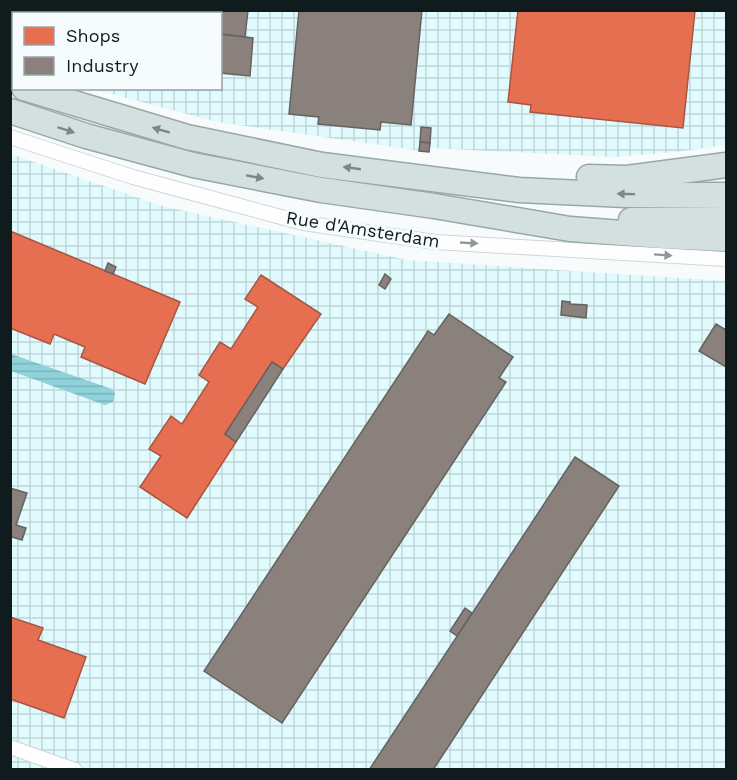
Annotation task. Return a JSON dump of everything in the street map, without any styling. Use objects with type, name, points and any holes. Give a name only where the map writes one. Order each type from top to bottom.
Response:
[{"type":"highway","points":[[31,90],[187,137],[322,165],[519,190],[625,195],[726,195]]},
{"type":"highway","points":[[10,111],[86,136],[193,165],[321,190],[570,229],[726,239]]},
{"type":"highway","points":[[410,176],[627,178],[726,165]]},
{"type":"highway","points":[[434,206],[624,220],[726,219]]},
{"type":"street","name":"Rue d'Amsterdam","points":[[10,137],[133,177],[303,223],[435,242],[726,259]]},
{"type":"street","points":[[10,747],[75,770]]},
{"type":"shaded area","points":[[11,11],[726,11],[726,145],[615,157],[430,148],[429,152],[217,122],[97,90],[222,90],[222,12],[12,12],[11,62]]},
{"type":"shaded area","points":[[11,154],[162,206],[407,260],[726,281],[726,769],[11,770]]},
{"type":"water","points":[[11,354],[112,389],[115,393],[113,402],[105,405],[11,371]]},
{"type":"building: Shops","points":[[518,10],[695,11],[683,128],[530,112],[531,105],[508,102]]},
{"type":"building: Shops","points":[[10,231],[180,302],[145,384],[81,357],[85,347],[54,334],[50,344],[10,328]]},
{"type":"building: Shops","points":[[261,275],[321,314],[283,369],[272,362],[225,434],[236,442],[187,518],[140,487],[161,456],[149,449],[171,416],[182,424],[209,382],[199,375],[220,342],[231,349],[258,307],[245,299]]},
{"type":"building: Shops","points":[[10,617],[43,628],[38,640],[86,657],[64,718],[10,699]]},
{"type":"building: Industry","points":[[44,10],[99,10],[99,12],[44,12]]},
{"type":"building: Industry","points":[[146,10],[165,10],[164,12],[146,12]]},
{"type":"building: Industry","points":[[165,10],[248,10],[245,37],[222,34],[222,12],[164,12]]},
{"type":"building: Industry","points":[[299,10],[422,10],[411,125],[381,122],[380,130],[318,124],[319,117],[289,114]]},
{"type":"building: Industry","points":[[222,34],[253,38],[250,76],[222,73]]},
{"type":"building: Industry","points":[[421,127],[431,128],[430,143],[420,142]]},
{"type":"building: Industry","points":[[420,142],[430,143],[429,152],[419,151]]},
{"type":"building: Industry","points":[[108,263],[116,267],[113,274],[105,271]]},
{"type":"building: Industry","points":[[385,274],[391,279],[385,289],[379,285]]},
{"type":"building: Industry","points":[[562,301],[587,305],[586,318],[561,315]]},
{"type":"building: Industry","points":[[449,314],[513,357],[499,378],[506,382],[282,723],[204,671],[428,331],[434,335]]},
{"type":"building: Industry","points":[[716,324],[726,330],[726,367],[699,351]]},
{"type":"building: Industry","points":[[272,362],[283,369],[236,442],[225,434]]},
{"type":"building: Industry","points":[[575,457],[619,486],[433,770],[369,770]]},
{"type":"building: Industry","points":[[10,488],[27,493],[16,525],[26,528],[22,540],[12,537],[10,541]]},
{"type":"building: Industry","points":[[465,608],[472,613],[457,636],[450,631]]}]
